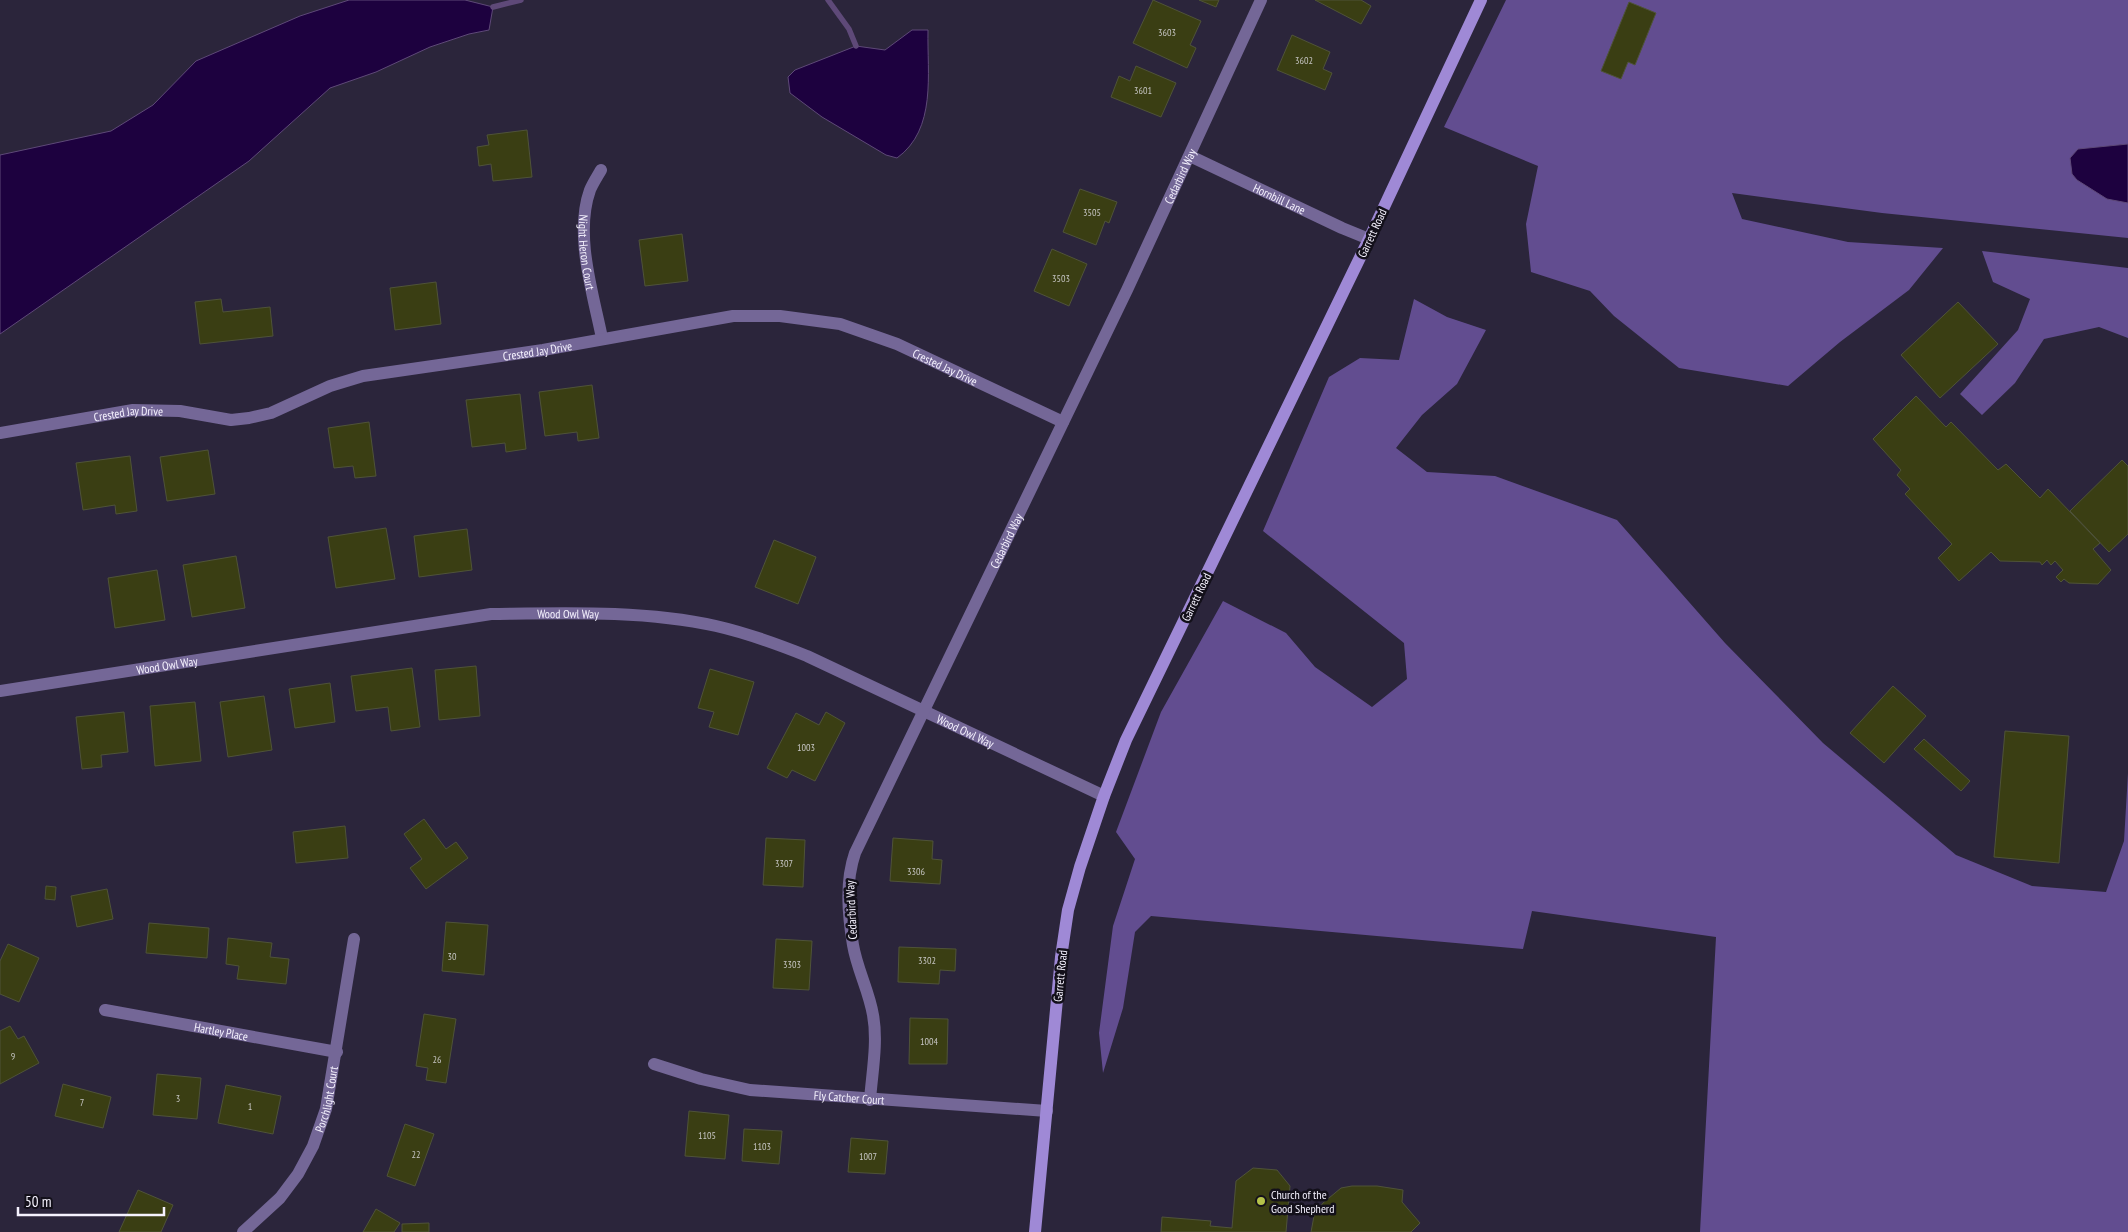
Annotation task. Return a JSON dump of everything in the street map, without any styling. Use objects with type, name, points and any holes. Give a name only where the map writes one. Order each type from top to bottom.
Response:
[{"type":"street","name":"Cedarbird Way","points":[[870,1100],[874,1016],[853,945],[848,882],[854,853],[924,712],[1190,156],[1261,0]]},
{"type":"street","name":"Garrett Road","points":[[1035,1232],[1061,957],[1068,910],[1104,796],[1126,740],[1369,239],[1482,0]]},
{"type":"street","name":"Hornbill Lane","points":[[1190,156],[1369,239]]},
{"type":"street","name":"Night Heron Court","points":[[601,170],[590,190],[585,213],[584,246],[602,338]]},
{"type":"street","name":"Crested Jay Drive","points":[[0,433],[133,410],[180,411],[231,420],[249,418],[271,414],[330,386],[364,376],[543,350],[733,316],[780,316],[840,324],[897,344],[1063,422]]},
{"type":"street","name":"Wood Owl Way","points":[[0,691],[491,614],[569,613],[667,618],[716,626],[758,638],[807,656],[1104,796]]},
{"type":"street","name":"Porchlight Court","points":[[242,1232],[280,1198],[298,1174],[313,1146],[326,1109],[337,1052],[354,939]]},
{"type":"street","name":"Hartley Place","points":[[105,1010],[337,1052]]},
{"type":"street","name":"Fly Catcher Court","points":[[654,1064],[701,1079],[750,1090],[870,1100],[1047,1111]]},
{"type":"shaded area","points":[[349,0],[465,0],[493,7],[489,30],[469,34],[430,47],[376,72],[330,88],[249,161],[0,334],[0,155],[111,131],[153,105],[196,61],[300,16]]},
{"type":"shaded area","points":[[1506,0],[2128,0],[2128,144],[2081,149],[2128,203],[2128,238],[1882,213],[1732,193],[1742,219],[1848,242],[1943,248],[1909,290],[1840,342],[1788,386],[1679,368],[1614,316],[1590,291],[1531,272],[1526,224],[1538,166],[1444,127]]},
{"type":"shaded area","points":[[912,30],[928,30],[927,100],[919,132],[910,146],[897,158],[886,155],[822,117],[790,93],[788,77],[795,70],[856,46],[885,50]]},
{"type":"shaded area","points":[[2128,144],[2128,203],[2107,199],[2077,180],[2072,174],[2070,158],[2078,149]]},
{"type":"shaded area","points":[[1982,251],[2128,268],[2128,338],[2099,327],[2044,339],[2015,383],[1982,415],[1960,394],[2018,330],[2030,299],[1993,282]]},
{"type":"shaded area","points":[[1414,299],[1447,317],[1486,330],[1457,384],[1422,415],[1396,448],[1427,472],[1495,476],[1617,520],[1725,643],[1823,743],[1956,855],[2032,886],[2106,892],[2124,841],[2128,773],[2128,1232],[1700,1232],[1716,937],[1532,911],[1523,949],[1151,916],[1135,932],[1123,1008],[1103,1073],[1099,1033],[1113,926],[1135,859],[1116,832],[1161,712],[1223,601],[1286,633],[1315,667],[1372,707],[1407,679],[1404,643],[1263,531],[1329,377],[1360,358],[1399,360]]},
{"type":"building","points":[[1153,0],[1201,21],[1190,45],[1196,48],[1187,68],[1133,43]]},
{"type":"building","points":[[1199,0],[1219,0],[1216,7]]},
{"type":"building","points":[[1315,0],[1361,0],[1371,6],[1361,24]]},
{"type":"building","points":[[1629,2],[1656,13],[1635,65],[1628,62],[1621,79],[1601,71]]},
{"type":"building","points":[[1292,35],[1330,52],[1323,69],[1332,73],[1325,90],[1277,70]]},
{"type":"building","points":[[1136,66],[1176,83],[1161,117],[1111,97],[1119,76],[1130,81]]},
{"type":"building","points":[[527,130],[532,177],[493,181],[491,164],[479,166],[477,147],[489,145],[487,135]]},
{"type":"building","points":[[1080,189],[1117,202],[1109,223],[1105,221],[1096,245],[1063,232]]},
{"type":"building","points":[[682,234],[688,281],[645,286],[639,240]]},
{"type":"building","points":[[1052,249],[1087,264],[1069,306],[1034,291]]},
{"type":"building","points":[[436,282],[441,324],[395,330],[390,288]]},
{"type":"building","points":[[221,299],[223,312],[270,307],[273,336],[200,344],[195,302]]},
{"type":"building","points":[[1958,302],[1998,344],[1940,398],[1901,355]]},
{"type":"building","points":[[592,385],[599,438],[578,441],[577,432],[545,436],[539,392]]},
{"type":"building","points":[[520,394],[526,449],[506,452],[505,443],[472,447],[466,400]]},
{"type":"building","points":[[1916,396],[1946,427],[1951,422],[1998,470],[2006,464],[2040,498],[2048,489],[2100,543],[2093,549],[2111,570],[2098,584],[2069,583],[2064,579],[2061,582],[2056,577],[2063,570],[2055,561],[2051,565],[2047,560],[2042,565],[2040,562],[2000,561],[1991,552],[1959,581],[1938,558],[1952,544],[1905,494],[1910,489],[1897,475],[1901,470],[1873,439]]},
{"type":"building","points":[[369,422],[376,476],[355,478],[353,466],[334,468],[328,428]]},
{"type":"building","points":[[208,450],[215,494],[167,501],[160,457]]},
{"type":"building","points":[[130,456],[137,511],[116,514],[115,505],[83,510],[76,463]]},
{"type":"building","points":[[2122,460],[2128,466],[2128,534],[2109,552],[2070,511]]},
{"type":"building","points":[[386,528],[395,579],[336,588],[328,537]]},
{"type":"building","points":[[467,529],[472,570],[419,577],[414,536]]},
{"type":"building","points":[[774,540],[816,557],[798,604],[755,587]]},
{"type":"building","points":[[236,556],[245,608],[192,617],[183,565]]},
{"type":"building","points":[[157,570],[165,620],[115,628],[108,578]]},
{"type":"building","points":[[476,666],[480,716],[439,720],[435,670]]},
{"type":"building","points":[[412,668],[420,727],[391,731],[388,707],[356,711],[351,676]]},
{"type":"building","points":[[710,669],[754,682],[738,735],[709,727],[714,712],[698,708]]},
{"type":"building","points":[[330,683],[335,722],[295,728],[289,689]]},
{"type":"building","points":[[1893,686],[1926,716],[1884,763],[1850,733]]},
{"type":"building","points":[[264,696],[272,750],[228,757],[220,702]]},
{"type":"building","points":[[195,702],[201,761],[155,766],[150,706]]},
{"type":"building","points":[[124,712],[128,752],[101,755],[102,767],[82,769],[76,717]]},
{"type":"building","points":[[826,712],[845,723],[815,781],[792,770],[787,778],[767,768],[796,713],[819,725]]},
{"type":"building","points":[[2005,731],[2069,736],[2059,863],[1994,857]]},
{"type":"building","points":[[1924,739],[1970,781],[1961,791],[1914,749]]},
{"type":"building","points":[[424,819],[446,849],[456,842],[468,858],[426,889],[410,868],[422,859],[404,834]]},
{"type":"building","points":[[345,826],[348,858],[296,863],[293,832]]},
{"type":"building","points":[[766,838],[805,840],[803,887],[763,885]]},
{"type":"building","points":[[893,838],[933,841],[932,859],[942,860],[940,884],[890,881]]},
{"type":"building","points":[[46,886],[56,887],[55,900],[45,899]]},
{"type":"building","points":[[107,889],[113,919],[77,927],[71,896]]},
{"type":"building","points":[[446,922],[488,925],[484,975],[442,971]]},
{"type":"building","points":[[149,923],[209,928],[207,958],[146,953]]},
{"type":"building","points":[[228,938],[272,943],[270,957],[289,959],[286,984],[237,979],[239,966],[226,964]]},
{"type":"building","points":[[776,939],[812,941],[809,990],[773,988]]},
{"type":"building","points":[[8,944],[39,958],[19,1002],[0,994],[0,961]]},
{"type":"building","points":[[899,947],[956,949],[955,971],[940,970],[939,984],[898,982]]},
{"type":"building","points":[[424,1014],[456,1019],[446,1083],[426,1080],[428,1068],[416,1066]]},
{"type":"building","points":[[910,1018],[948,1019],[947,1064],[909,1064]]},
{"type":"building","points":[[10,1026],[18,1039],[24,1036],[39,1063],[0,1084],[0,1031]]},
{"type":"building","points":[[157,1074],[201,1078],[197,1119],[153,1115]]},
{"type":"building","points":[[63,1084],[111,1097],[103,1128],[55,1116]]},
{"type":"building","points":[[226,1085],[281,1096],[273,1134],[218,1123]]},
{"type":"building","points":[[689,1111],[729,1115],[725,1159],[685,1156]]},
{"type":"building","points":[[405,1124],[434,1134],[415,1186],[387,1176]]},
{"type":"building","points":[[744,1129],[782,1131],[779,1164],[742,1161]]},
{"type":"building","points":[[851,1138],[888,1141],[885,1174],[848,1172]]},
{"type":"building","name":"Church of the Good Shepherd","points":[[1253,1168],[1277,1170],[1290,1186],[1286,1232],[1161,1232],[1162,1217],[1211,1221],[1210,1226],[1232,1228],[1236,1181]]},
{"type":"building","name":"Church of the Good Shepherd","points":[[1377,1186],[1403,1190],[1402,1202],[1420,1223],[1411,1232],[1311,1232],[1314,1216],[1323,1203],[1341,1188]]},
{"type":"building","points":[[138,1190],[173,1205],[161,1232],[119,1232]]},
{"type":"building","points":[[376,1209],[400,1223],[394,1232],[363,1232]]},
{"type":"building","points":[[429,1223],[429,1232],[402,1232],[402,1224]]},
{"type":"waterway","points":[[493,7],[521,0]]},
{"type":"waterway","points":[[828,0],[849,29],[856,46]]},
{"type":"place","name":"Church of the Good Shepherd","points":[[1261,1201]]}]
